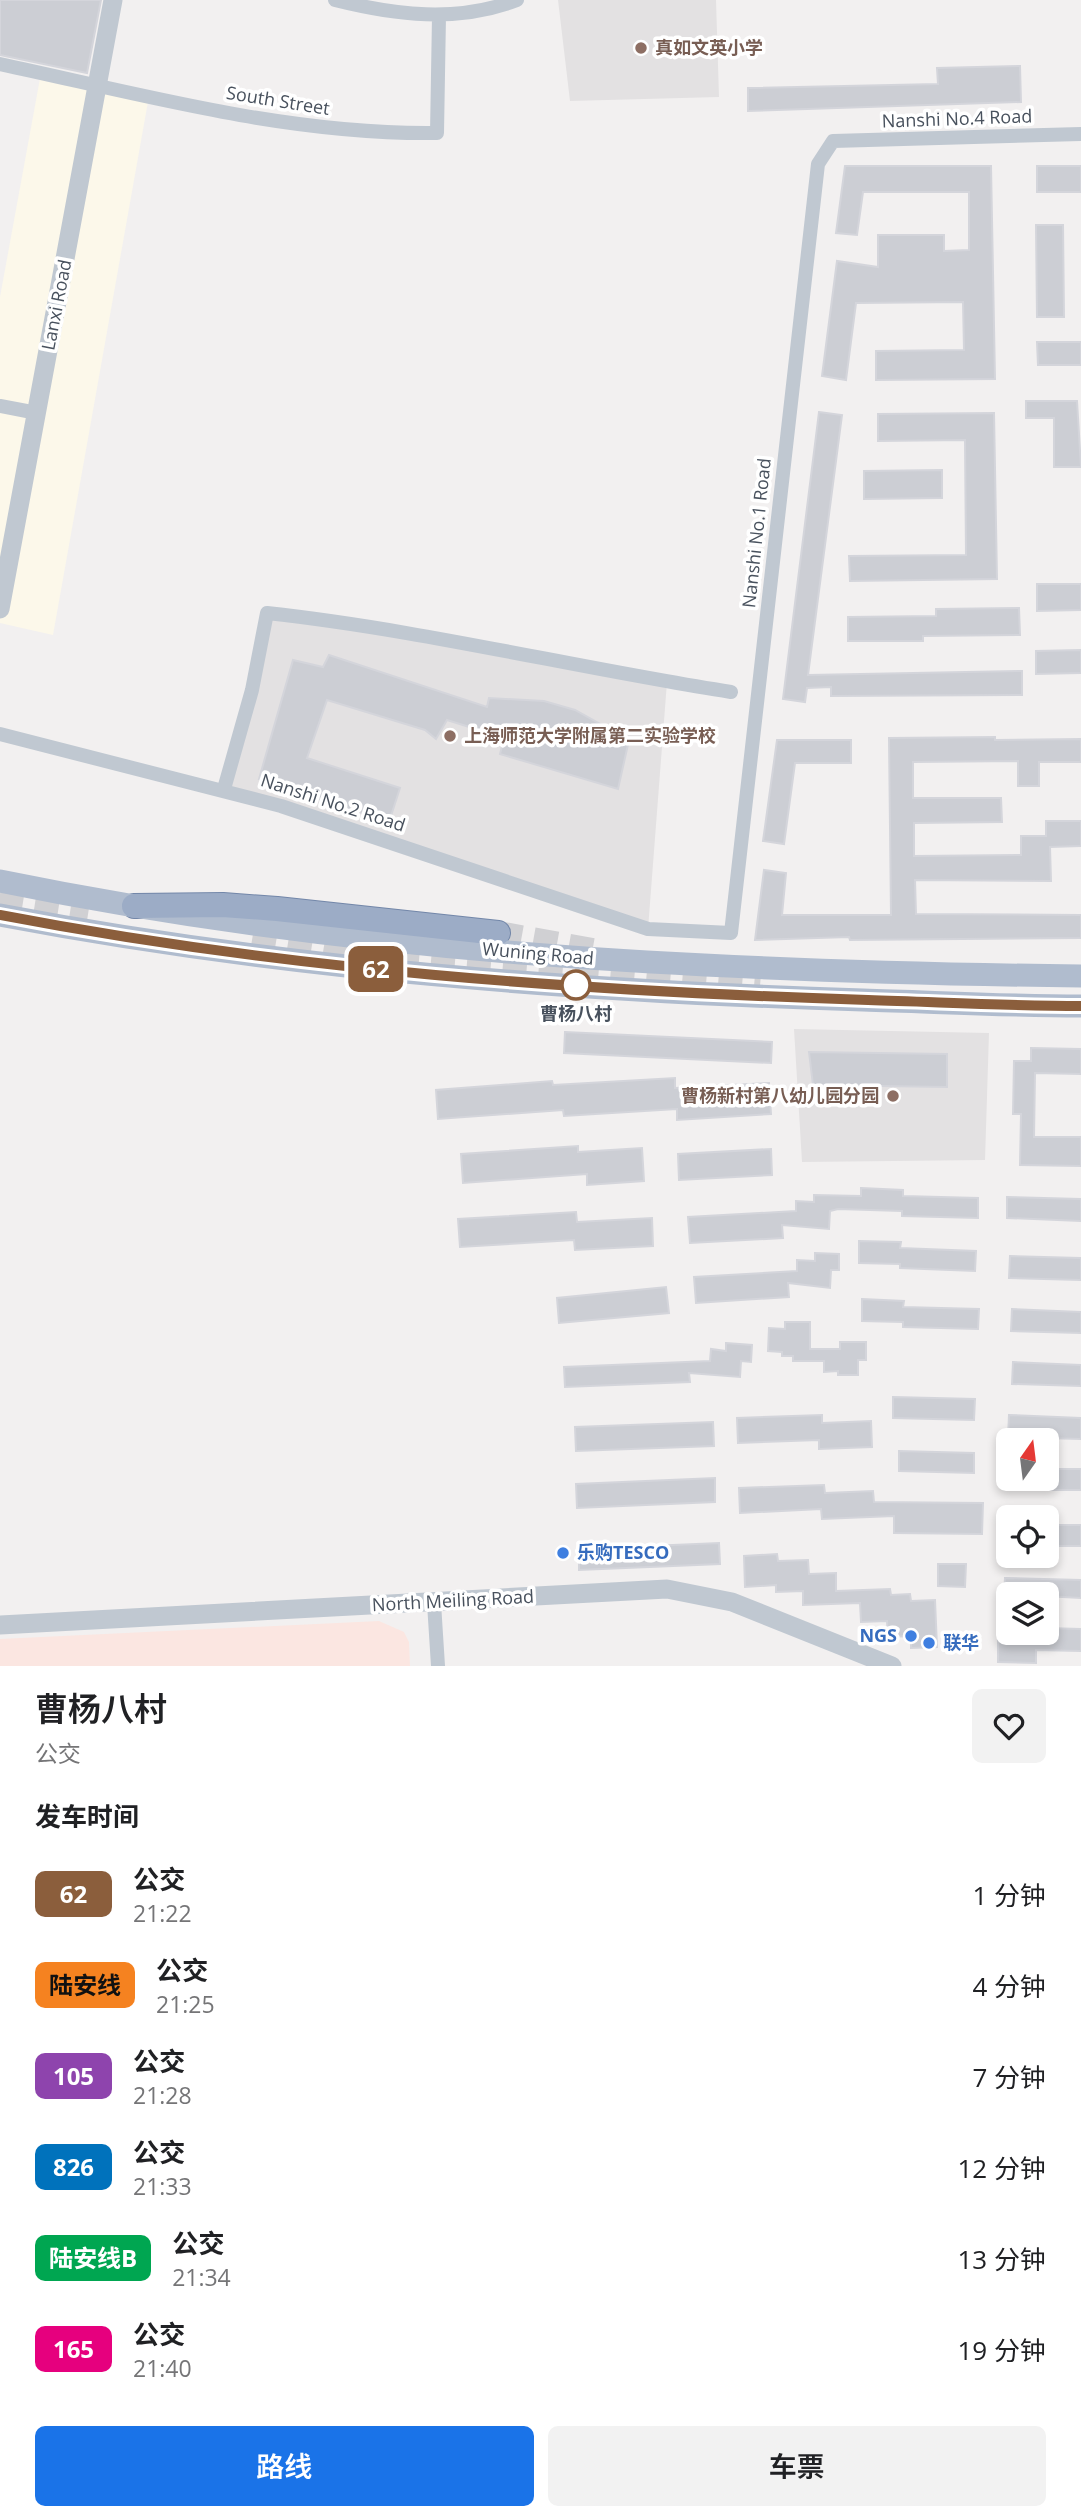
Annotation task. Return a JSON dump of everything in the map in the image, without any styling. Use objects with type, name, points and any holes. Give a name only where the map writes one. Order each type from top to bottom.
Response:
[{"type":"highway","points":[[134,906],[223,905],[277,909],[498,933]]},
{"type":"main road","name":"Wuning Road","points":[[0,881],[134,906],[365,939],[647,963],[791,970],[1081,976]]},
{"type":"main road","name":"Wuning Road","points":[[0,915],[91,931],[419,975],[648,991],[1081,1006]]},
{"type":"street","name":"Lanxi Road","points":[[0,609],[113,0]]},
{"type":"street","points":[[335,0],[388,13],[439,16],[502,6],[517,0]]},
{"type":"street","name":"South Street","points":[[0,64],[309,127],[378,134],[437,133],[439,16]]},
{"type":"street","name":"Nanshi No.4 Road","points":[[833,141],[1081,134]]},
{"type":"street","name":"Nanshi No.1 Road","points":[[731,933],[818,164],[833,141]]},
{"type":"street","points":[[0,406],[37,412]]},
{"type":"street","points":[[224,789],[246,712],[267,613],[378,626],[646,679],[731,692]]},
{"type":"street","name":"Nanshi No.2 Road","points":[[0,734],[224,789],[334,823],[648,929],[731,933]]},
{"type":"street","name":"North Meiling Road","points":[[0,1625],[667,1590],[732,1602],[892,1666]]},
{"type":"street","points":[[433,1603],[438,1666]]},
{"type":"shaded area","name":"真如文英小学","points":[[558,0],[716,0],[719,97],[570,101]]},
{"type":"shaded area","points":[[41,73],[149,96],[53,635],[0,623],[0,297]]},
{"type":"shaded area","name":"上海师范大学附属第二实验学校","points":[[267,613],[667,682],[648,929],[224,789]]},
{"type":"shaded area","name":"曹杨新村第八幼儿园分园","points":[[794,1029],[989,1033],[985,1160],[802,1162]]},
{"type":"shaded area","points":[[379,1621],[404,1632],[409,1642],[410,1666],[0,1666],[0,1639]]},
{"type":"building","points":[[0,0],[101,0],[87,73],[0,55]]},
{"type":"building","points":[[1020,66],[1021,102],[748,111],[748,88],[938,84],[937,68]]},
{"type":"building","points":[[845,166],[991,166],[995,379],[876,380],[876,351],[964,350],[963,302],[856,303],[846,380],[822,376],[837,261],[878,267],[878,235],[944,235],[944,251],[969,250],[969,192],[863,192],[857,235],[836,233]]},
{"type":"building","points":[[1037,166],[1081,166],[1081,192],[1037,192]]},
{"type":"building","points":[[1036,225],[1063,225],[1064,317],[1037,317]]},
{"type":"building","points":[[1037,342],[1081,342],[1081,365],[1038,365]]},
{"type":"building","points":[[1026,401],[1077,401],[1081,467],[1054,467],[1054,418],[1026,418]]},
{"type":"building","points":[[819,412],[842,415],[808,675],[1022,671],[1022,695],[831,696],[831,687],[807,688],[805,702],[783,699]]},
{"type":"building","points":[[994,413],[997,579],[850,581],[849,556],[966,555],[965,440],[878,441],[878,414]]},
{"type":"building","points":[[942,470],[942,498],[864,499],[864,471]]},
{"type":"building","points":[[1037,584],[1081,584],[1081,610],[1037,611]]},
{"type":"building","points":[[1019,608],[1020,635],[923,636],[923,641],[848,641],[848,617],[936,616],[936,609]]},
{"type":"building","points":[[1081,650],[1081,673],[1036,674],[1036,651]]},
{"type":"building","points":[[329,655],[487,707],[489,698],[544,701],[575,710],[629,740],[618,789],[500,754],[504,738],[447,720],[436,739],[425,730],[327,700],[307,758],[400,788],[389,822],[259,779],[293,660],[323,667]]},
{"type":"building","points":[[995,737],[995,740],[1081,739],[1081,762],[1039,762],[1039,786],[1018,786],[1018,761],[913,762],[913,798],[1001,798],[1002,822],[914,823],[914,856],[1021,855],[1021,836],[1046,836],[1046,821],[1081,821],[1081,846],[1050,847],[1051,881],[915,880],[916,914],[1081,915],[1081,938],[850,940],[849,937],[755,940],[764,870],[786,873],[782,915],[891,915],[889,738]]},
{"type":"building","points":[[777,740],[851,740],[851,763],[795,763],[784,844],[763,841]]},
{"type":"building","points":[[565,1032],[772,1042],[771,1063],[564,1053]]},
{"type":"building","points":[[1031,1048],[1081,1049],[1081,1074],[1035,1073],[1034,1137],[1081,1137],[1081,1166],[1020,1165],[1021,1114],[1013,1114],[1014,1061],[1031,1061]]},
{"type":"building","points":[[809,1052],[947,1054],[947,1087],[813,1085]]},
{"type":"building","points":[[675,1078],[675,1088],[769,1083],[771,1114],[677,1120],[677,1109],[564,1116],[563,1110],[438,1119],[436,1090],[552,1081],[553,1085]]},
{"type":"building","points":[[578,1146],[578,1152],[642,1148],[644,1181],[587,1185],[587,1174],[463,1183],[461,1154]]},
{"type":"building","points":[[771,1149],[772,1175],[679,1180],[678,1154]]},
{"type":"building","points":[[861,1188],[903,1190],[903,1196],[978,1198],[978,1218],[902,1216],[902,1211],[838,1209],[830,1211],[829,1229],[782,1225],[783,1238],[690,1243],[688,1217],[796,1211],[796,1201],[814,1202],[814,1195],[861,1196]]},
{"type":"building","points":[[1007,1197],[1081,1199],[1081,1221],[1007,1218]]},
{"type":"building","points":[[576,1212],[577,1222],[652,1218],[653,1246],[575,1250],[574,1240],[460,1247],[458,1219]]},
{"type":"building","points":[[859,1241],[901,1242],[900,1248],[976,1251],[975,1271],[900,1268],[900,1264],[859,1263]]},
{"type":"building","points":[[815,1253],[839,1254],[839,1270],[831,1270],[830,1288],[788,1283],[789,1297],[696,1303],[694,1277],[797,1271],[797,1260],[815,1261]]},
{"type":"building","points":[[1010,1256],[1081,1258],[1081,1280],[1009,1278]]},
{"type":"building","points":[[666,1287],[669,1313],[559,1323],[557,1298]]},
{"type":"building","points":[[862,1299],[904,1301],[903,1307],[979,1309],[978,1329],[903,1327],[903,1322],[862,1321]]},
{"type":"building","points":[[1012,1309],[1081,1312],[1081,1333],[1011,1331]]},
{"type":"building","points":[[785,1322],[810,1322],[810,1349],[840,1349],[840,1342],[866,1342],[866,1360],[858,1360],[858,1375],[838,1375],[838,1371],[824,1372],[824,1361],[793,1361],[793,1356],[782,1356],[782,1352],[768,1351],[769,1328],[785,1329]]},
{"type":"building","points":[[726,1343],[752,1345],[751,1362],[741,1361],[740,1377],[689,1373],[690,1382],[565,1387],[564,1367],[710,1361],[711,1349],[726,1351]]},
{"type":"building","points":[[1013,1362],[1081,1365],[1081,1386],[1012,1384]]},
{"type":"building","points":[[893,1397],[975,1399],[974,1420],[893,1418]]},
{"type":"building","points":[[822,1415],[822,1423],[871,1421],[872,1447],[819,1449],[819,1440],[738,1443],[737,1418]]},
{"type":"building","points":[[1009,1415],[1081,1418],[1081,1439],[1059,1438],[1059,1428],[1008,1428]]},
{"type":"building","points":[[713,1422],[714,1446],[576,1451],[575,1427]]},
{"type":"building","points":[[899,1451],[974,1453],[974,1473],[899,1471]]},
{"type":"building","points":[[1059,1469],[1081,1469],[1081,1490],[1059,1490]]},
{"type":"building","points":[[715,1478],[715,1502],[577,1508],[576,1484]]},
{"type":"building","points":[[824,1485],[825,1493],[873,1491],[874,1502],[983,1503],[982,1534],[894,1533],[894,1516],[822,1519],[821,1509],[740,1513],[739,1488]]},
{"type":"building","points":[[1059,1525],[1081,1525],[1081,1546],[1059,1546]]},
{"type":"building","points":[[719,1543],[720,1564],[579,1570],[579,1549]]},
{"type":"building","points":[[777,1554],[778,1561],[808,1560],[809,1574],[836,1573],[836,1591],[890,1589],[891,1595],[910,1594],[911,1601],[935,1600],[937,1647],[911,1648],[911,1636],[888,1637],[887,1621],[861,1622],[860,1603],[803,1605],[803,1591],[776,1592],[776,1585],[745,1587],[744,1556]]},
{"type":"building","points":[[938,1564],[966,1564],[965,1587],[938,1586]]},
{"type":"building","points":[[1005,1578],[1081,1580],[1081,1598],[1059,1597],[1059,1582],[1005,1582]]},
{"type":"building","points":[[1059,1628],[1081,1629],[1081,1651],[1036,1650],[1036,1663],[998,1662],[998,1645],[1059,1645]]},
{"type":"tunnel","points":[[0,894],[89,908]]},
{"type":"tunnel","points":[[498,933],[604,952]]},
{"type":"tunnel","points":[[253,934],[376,954],[760,986]]},
{"type":"bus line","name":"62","points":[[0,915],[78,929],[419,975],[648,991],[1081,1006]]},
{"type":"place","name":"真如文英小学","points":[[641,48]]},
{"type":"place","name":"上海师范大学附属第二实验学校","points":[[450,736]]},
{"type":"place","name":"曹杨八村","points":[[576,985]]},
{"type":"place","name":"曹杨新村第八幼儿园分园","points":[[893,1096]]},
{"type":"place","name":"乐购TESCO","points":[[563,1553]]},
{"type":"place","name":"NGS","points":[[911,1636]]},
{"type":"place","name":"联华","points":[[929,1643]]}]
